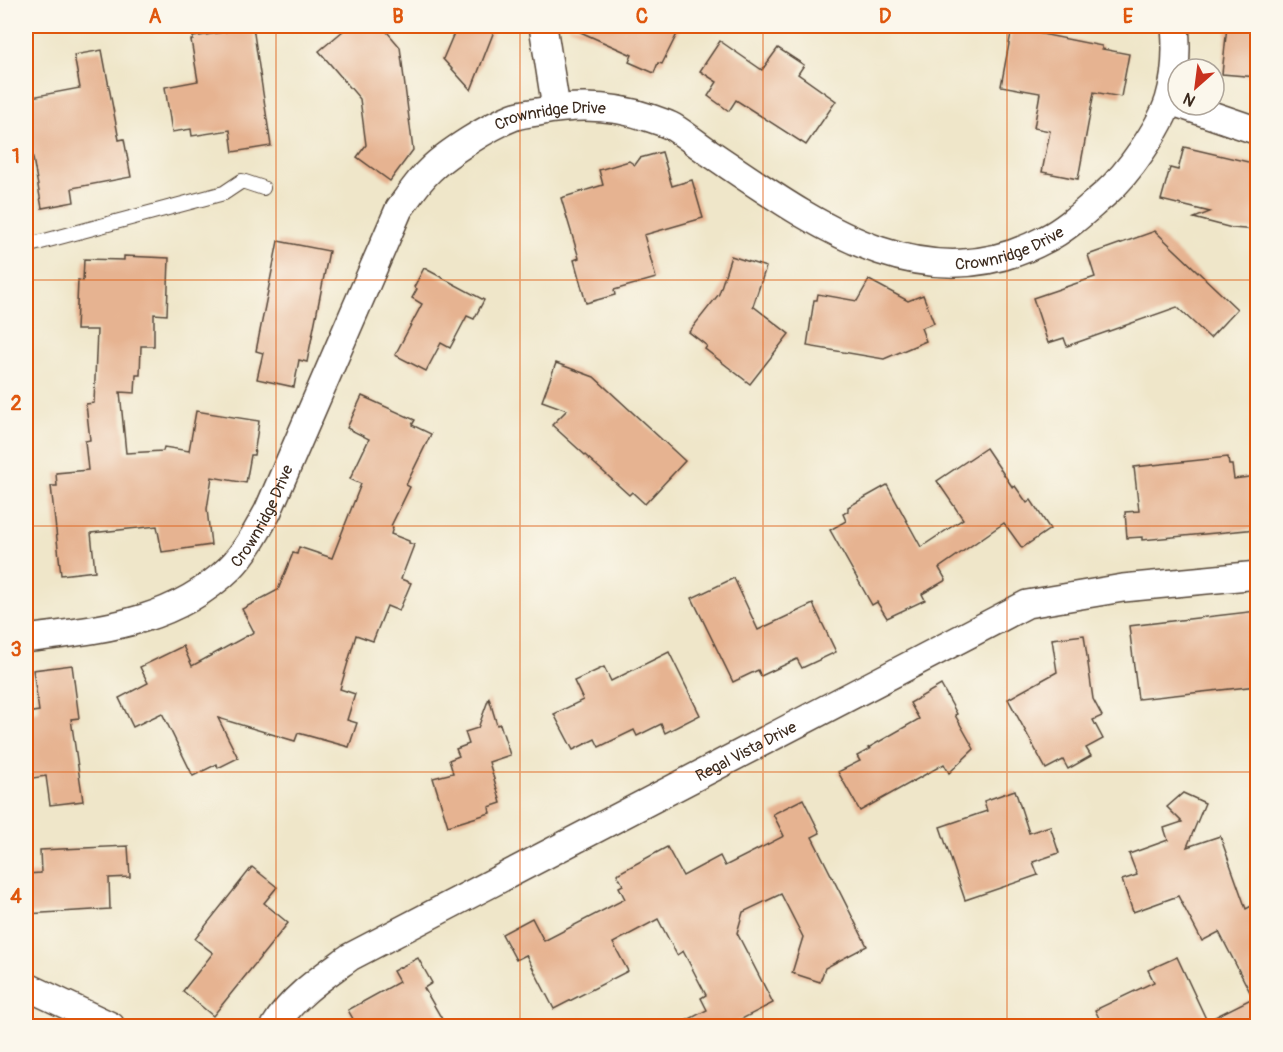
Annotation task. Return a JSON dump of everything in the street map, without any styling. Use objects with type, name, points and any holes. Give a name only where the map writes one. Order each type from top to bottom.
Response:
[{"type":"street","points":[[543,26],[556,108]]},
{"type":"street","name":"Crownridge Drive","points":[[1175,26],[1177,57]]},
{"type":"street","name":"Crownridge Drive","points":[[26,639],[119,626],[166,612],[230,568],[249,545],[268,511],[399,209],[430,170],[464,144],[514,116],[556,108],[594,105],[632,112],[672,126],[829,230],[904,259],[945,264],[997,259],[1047,239],[1081,215],[1116,184],[1166,117]]},
{"type":"street","points":[[1216,117],[1257,131]]},
{"type":"street","name":"Regal Vista Drive","points":[[275,1026],[280,1017],[313,984],[350,957],[1027,604],[1123,588],[1257,575]]},
{"type":"street","points":[[26,987],[111,1026]]},
{"type":"lane","points":[[26,246],[224,193],[242,180],[263,188]]},
{"type":"building","points":[[349,26],[382,26],[400,47],[413,150],[390,181],[357,157],[366,145],[360,99],[319,51]]},
{"type":"building","points":[[457,26],[496,26],[471,90],[443,59]]},
{"type":"building","points":[[567,26],[681,26],[662,64],[658,63],[654,73],[629,62],[632,55]]},
{"type":"building","points":[[1227,26],[1257,26],[1257,77],[1226,74],[1226,57],[1224,57]]},
{"type":"building","points":[[253,27],[271,146],[233,152],[230,130],[192,136],[191,129],[172,132],[165,87],[198,81],[191,40],[193,37]]},
{"type":"building","points":[[1012,28],[1102,46],[1102,49],[1129,54],[1121,97],[1094,92],[1078,179],[1042,172],[1050,131],[1034,128],[1040,93],[1001,86]]},
{"type":"building","points":[[720,41],[762,70],[778,48],[804,65],[798,74],[836,101],[806,145],[736,100],[729,111],[708,96],[717,82],[700,71]]},
{"type":"building","points":[[102,50],[119,140],[124,139],[131,177],[72,188],[74,202],[42,208],[29,136],[26,137],[26,98],[80,88],[74,55]]},
{"type":"building","points":[[1184,147],[1257,164],[1257,230],[1232,228],[1194,218],[1210,212],[1161,200],[1170,168],[1178,170]]},
{"type":"building","points":[[662,152],[672,186],[692,180],[703,218],[644,235],[656,278],[614,290],[615,295],[586,303],[574,260],[579,258],[561,198],[603,185],[599,170],[629,161],[635,165],[640,158]]},
{"type":"building","points":[[1155,231],[1237,309],[1210,338],[1177,307],[1067,346],[1064,338],[1048,343],[1033,298],[1095,277],[1088,255]]},
{"type":"building","points":[[278,241],[329,251],[307,362],[299,360],[294,387],[257,379],[263,353],[256,351]]},
{"type":"building","points":[[124,256],[169,258],[167,315],[154,314],[154,346],[141,346],[140,375],[136,375],[135,393],[120,392],[126,453],[163,451],[164,447],[189,451],[196,411],[259,421],[254,455],[251,455],[246,483],[212,477],[207,509],[211,545],[162,552],[157,526],[91,533],[95,571],[61,575],[51,486],[57,486],[56,473],[88,470],[85,441],[90,440],[86,404],[94,403],[97,330],[76,330],[78,280],[83,281],[84,259],[124,260]]},
{"type":"building","points":[[731,256],[766,267],[753,306],[789,334],[750,384],[705,349],[707,346],[689,332],[719,294]]},
{"type":"building","points":[[424,268],[484,300],[474,319],[467,316],[450,348],[441,343],[426,371],[395,355],[422,304],[412,298],[417,289],[414,287]]},
{"type":"building","points":[[869,280],[908,301],[923,295],[934,323],[921,328],[926,341],[884,359],[807,346],[814,300],[817,300],[818,294],[857,301]]},
{"type":"building","points":[[556,363],[594,377],[685,461],[645,504],[632,492],[629,495],[552,425],[567,410],[542,401]]},
{"type":"building","points":[[362,396],[415,420],[412,425],[431,434],[406,485],[410,487],[391,526],[393,527],[391,534],[414,545],[401,579],[411,583],[399,611],[387,606],[373,641],[356,635],[340,689],[355,694],[347,720],[357,723],[349,747],[298,733],[295,741],[218,718],[238,758],[218,768],[217,764],[193,776],[162,713],[133,727],[119,698],[148,683],[140,667],[183,646],[192,666],[254,632],[242,609],[278,590],[293,553],[297,554],[299,547],[332,558],[361,484],[350,479],[369,439],[347,428]]},
{"type":"building","points":[[986,448],[1013,488],[1015,486],[1027,503],[1031,500],[1050,529],[1022,548],[1004,523],[939,568],[946,580],[922,594],[925,600],[887,618],[877,602],[872,605],[830,530],[846,521],[843,514],[848,511],[848,507],[887,485],[921,547],[963,519],[937,481]]},
{"type":"building","points":[[1228,457],[1234,479],[1257,476],[1257,529],[1142,540],[1142,537],[1127,538],[1125,512],[1139,511],[1134,467]]},
{"type":"building","points":[[734,578],[758,630],[813,604],[836,652],[802,668],[797,659],[761,676],[758,670],[733,682],[692,598]]},
{"type":"building","points":[[1257,611],[1257,686],[1138,699],[1129,626]]},
{"type":"building","points":[[1084,635],[1093,699],[1102,716],[1093,720],[1103,739],[1086,748],[1091,756],[1068,769],[1063,760],[1046,769],[1008,699],[1057,672],[1052,639]]},
{"type":"building","points":[[669,652],[700,715],[665,733],[661,724],[637,736],[634,730],[599,747],[595,739],[573,750],[554,714],[583,700],[574,681],[604,667],[611,681]]},
{"type":"building","points":[[72,665],[79,718],[71,719],[83,801],[50,805],[46,776],[26,779],[26,713],[39,711],[33,670]]},
{"type":"building","points":[[941,685],[974,749],[949,773],[944,764],[860,811],[838,772],[860,761],[857,756],[870,749],[868,748],[919,719],[910,703]]},
{"type":"building","points":[[489,698],[497,725],[500,724],[510,755],[489,762],[501,803],[489,807],[490,813],[448,826],[433,778],[453,773],[449,760],[459,756],[456,749],[469,744],[465,732],[478,728]]},
{"type":"building","points":[[1015,790],[1029,833],[1050,826],[1059,853],[1033,862],[1038,875],[965,900],[940,827],[987,811],[984,801]]},
{"type":"building","points":[[1183,793],[1205,803],[1187,847],[1220,836],[1246,909],[1257,903],[1257,1026],[1103,1026],[1095,1010],[1154,982],[1148,970],[1177,957],[1207,1021],[1253,998],[1219,932],[1202,941],[1178,896],[1133,912],[1122,880],[1137,875],[1129,854],[1168,840],[1164,828],[1182,822],[1167,807]]},
{"type":"building","points":[[803,799],[820,833],[812,837],[867,946],[825,968],[820,982],[792,973],[803,937],[781,894],[743,912],[737,933],[773,1003],[728,1026],[676,1026],[707,1010],[701,998],[706,995],[683,951],[677,955],[658,919],[613,943],[628,971],[554,1009],[526,955],[516,960],[502,934],[532,918],[544,941],[625,899],[619,887],[623,885],[617,874],[667,847],[683,876],[720,856],[725,866],[784,836],[773,814]]},
{"type":"building","points":[[128,846],[130,877],[109,878],[110,909],[26,914],[26,874],[41,873],[40,850]]},
{"type":"building","points":[[252,867],[277,887],[264,903],[288,923],[213,1016],[183,991],[213,953],[195,939]]},
{"type":"building","points":[[418,958],[432,983],[424,988],[446,1026],[357,1026],[348,1010],[399,982],[393,971]]}]
